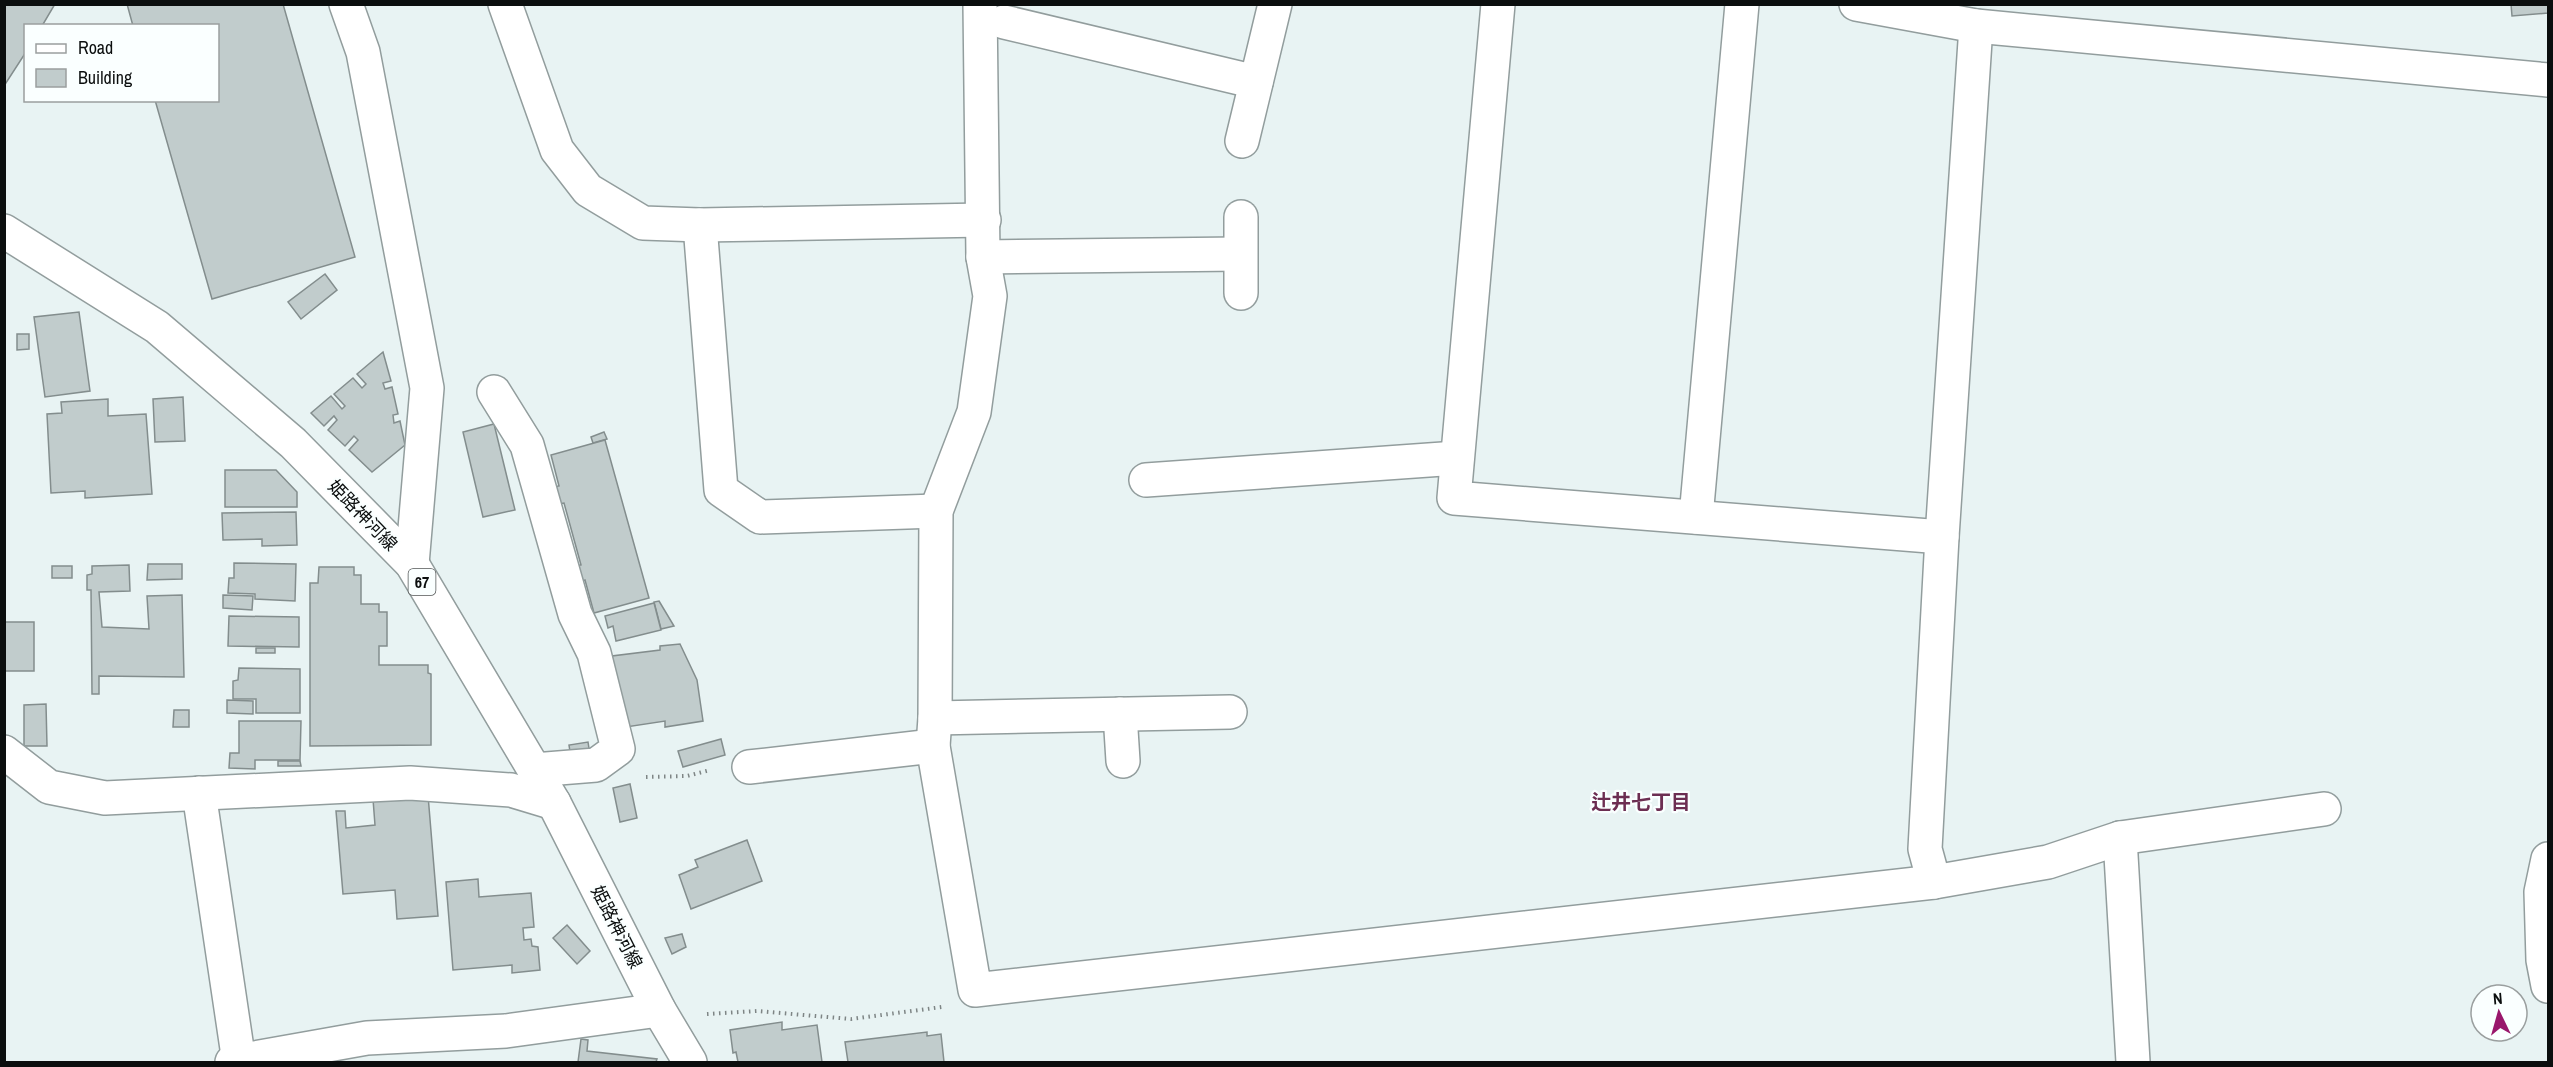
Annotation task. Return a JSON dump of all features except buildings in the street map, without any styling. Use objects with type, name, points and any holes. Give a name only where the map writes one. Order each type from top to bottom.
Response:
[{"type":"street","points":[[346,4],[363,52],[427,388],[412,564]]},
{"type":"street","points":[[505,4],[557,150],[588,190],[643,223],[700,225],[984,220]]},
{"type":"street","points":[[1242,141],[1275,4]]},
{"type":"street","points":[[1498,4],[1454,498],[1942,537]]},
{"type":"street","points":[[1696,517],[1742,4]]},
{"type":"street","points":[[1856,4],[1976,26],[2548,80]]},
{"type":"street","points":[[1257,82],[992,13],[983,257],[990,296],[974,412],[936,511],[934,732],[975,990],[1934,882],[2011,871],[2048,862],[2120,838],[2324,809]]},
{"type":"street","points":[[1934,882],[1925,849],[1942,537],[1976,26]]},
{"type":"street","points":[[1241,217],[1241,293]]},
{"type":"street","points":[[700,225],[721,490],[760,517],[936,511]]},
{"type":"street","name":"姫路神河線","points":[[4,231],[157,327],[293,443],[412,564],[554,802],[659,1010],[690,1062]]},
{"type":"street","points":[[983,257],[1240,254]]},
{"type":"street","points":[[494,392],[527,445],[575,614],[594,653],[618,749],[596,765],[534,770]]},
{"type":"street","points":[[1146,480],[1457,458]]},
{"type":"street","points":[[749,767],[934,732],[1120,714],[1230,712]]},
{"type":"street","points":[[1120,714],[1123,761]]},
{"type":"street","points":[[4,752],[49,787],[105,798],[410,783],[511,790],[554,802]]},
{"type":"street","points":[[199,793],[237,1062],[367,1038],[506,1031],[659,1010]]},
{"type":"street","points":[[2120,838],[2133,1062]]},
{"type":"street","points":[[2548,859],[2541,892],[2543,960],[2548,986]]},
{"type":"path","points":[[606,757],[619,778],[687,776],[736,762],[749,767]]},
{"type":"path","points":[[659,1010],[705,1015],[757,1011],[851,1019],[952,1006],[975,990]]},
{"type":"district","name":"辻井七丁目","points":[[1641,801]]}]
